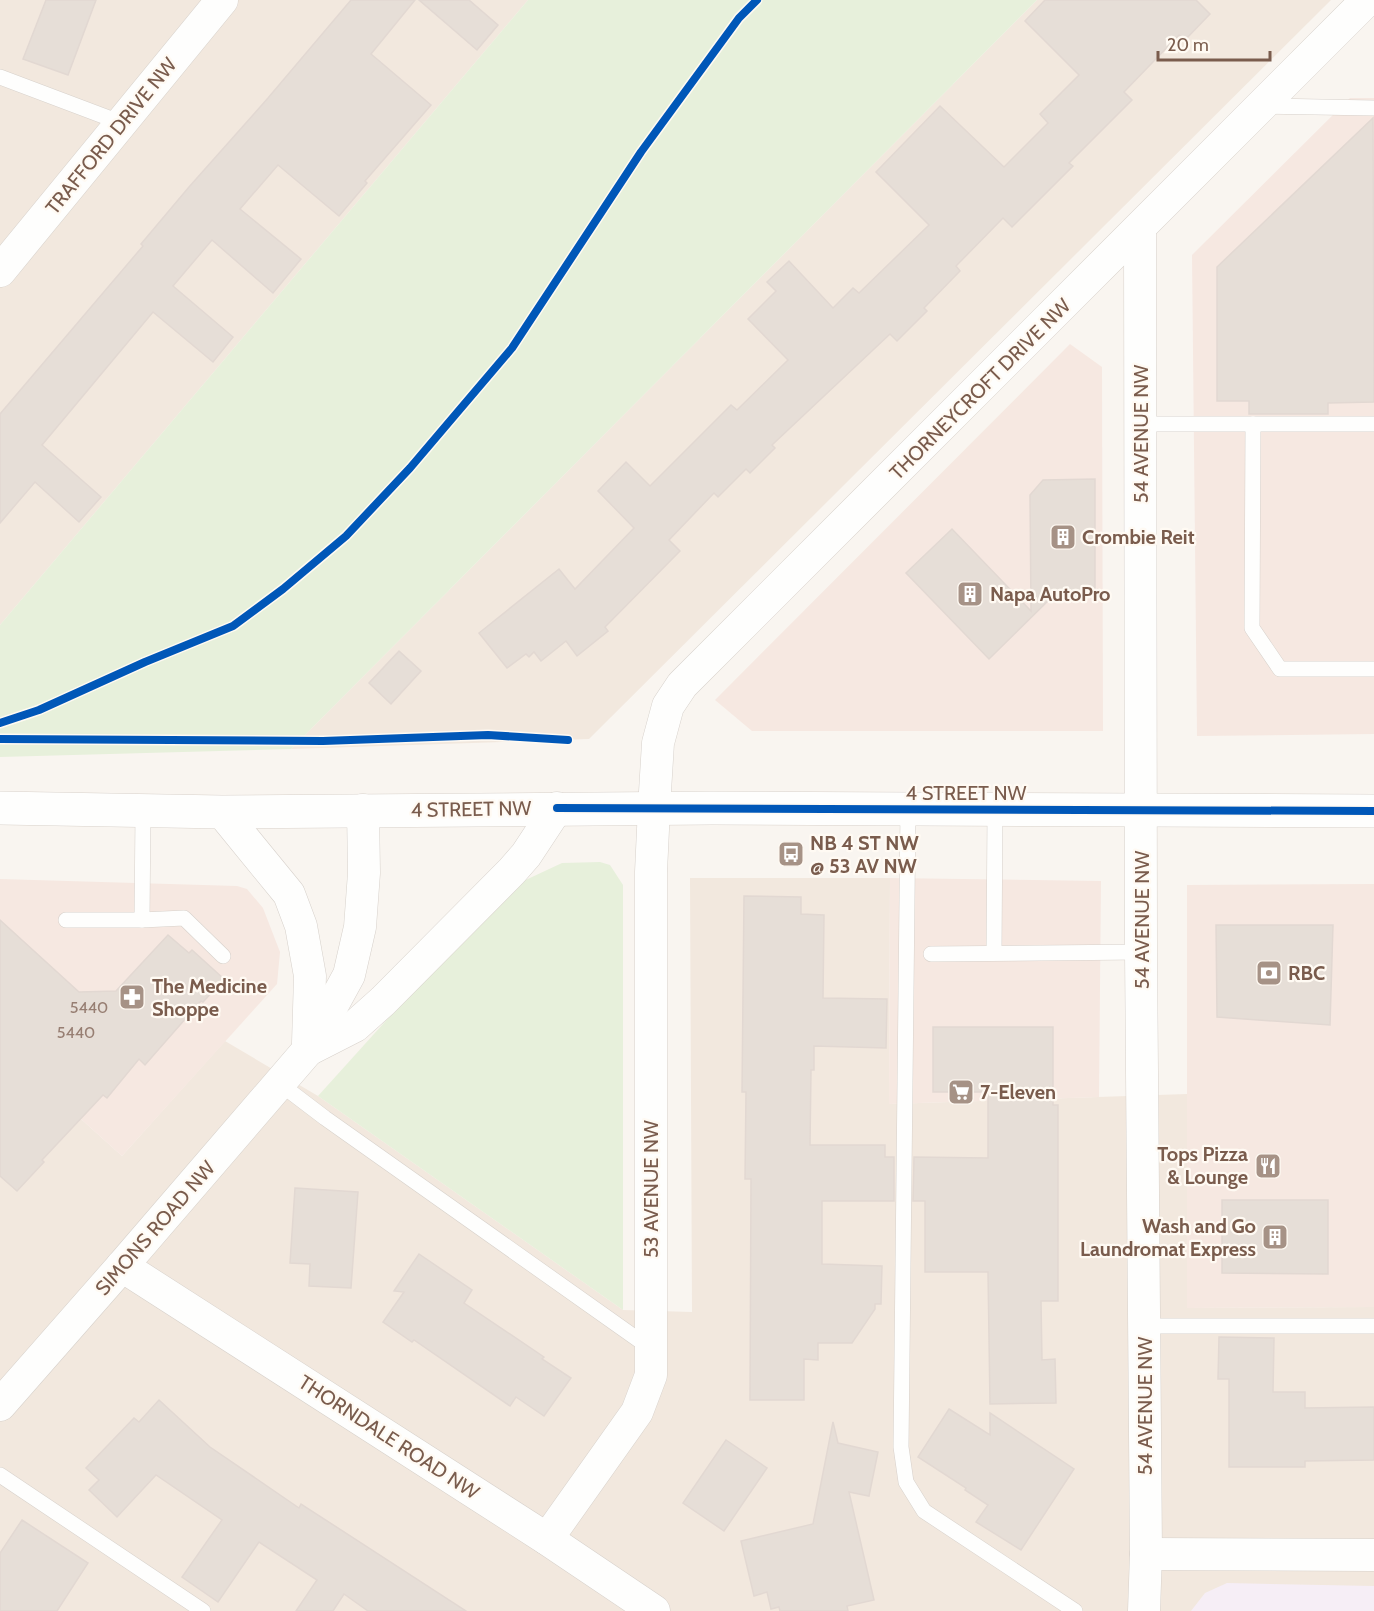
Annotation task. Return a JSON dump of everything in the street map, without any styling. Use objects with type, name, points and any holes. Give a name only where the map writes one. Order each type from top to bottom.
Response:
[{"type":"main road","name":"4 STREET NW","points":[[0,808],[222,812],[557,808],[1374,811]]},
{"type":"street","name":"TRAFFORD DRIVE NW","points":[[0,271],[222,0]]},
{"type":"street","name":"THORNEYCROFT DRIVE NW","points":[[654,808],[658,743],[668,706],[682,686],[1367,0]]},
{"type":"street","name":"54 AVENUE NW","points":[[1140,229],[1141,952],[1146,1554],[1144,1611]]},
{"type":"street","name":"SIMONS ROAD NW","points":[[308,1050],[355,1026],[382,1001],[512,871],[526,855],[557,808]]},
{"type":"street","name":"53 AVENUE NW","points":[[547,1539],[637,1412],[651,1375],[651,872],[654,808]]},
{"type":"street","name":"SIMONS ROAD NW","points":[[0,1405],[308,1050],[350,975],[360,927],[364,873],[363,810]]},
{"type":"street","points":[[222,812],[289,894],[301,926],[310,976],[308,1050]]},
{"type":"street","name":"THORNDALE ROAD NW","points":[[122,1266],[547,1539],[654,1611]]},
{"type":"street","points":[[1146,1554],[1374,1555]]},
{"type":"lane","points":[[0,77],[122,123]]},
{"type":"lane","points":[[1262,106],[1374,108]]},
{"type":"lane","points":[[1141,424],[1374,424]]},
{"type":"lane","points":[[1253,424],[1252,628],[1280,669],[1374,669]]},
{"type":"lane","points":[[908,809],[901,1447],[906,1482],[924,1511],[1075,1611]]},
{"type":"lane","points":[[994,953],[995,810]]},
{"type":"lane","points":[[142,920],[143,811]]},
{"type":"lane","points":[[66,920],[184,918],[224,956]]},
{"type":"lane","points":[[931,954],[1141,952]]},
{"type":"lane","points":[[279,1083],[650,1348]]},
{"type":"lane","points":[[1144,1326],[1374,1326]]},
{"type":"lane","points":[[0,1475],[203,1611]]},
{"type":"shaded area","points":[[0,0],[528,0],[0,625]]},
{"type":"shaded area","points":[[1037,0],[1331,0],[589,739],[291,749]]},
{"type":"shaded area","points":[[1350,98],[1374,98],[1374,734],[1197,736],[1192,255]]},
{"type":"shaded area","points":[[1070,344],[1102,367],[1103,731],[752,731],[715,700]]},
{"type":"shaded area","points":[[690,878],[890,878],[889,1104],[1187,1094],[1187,1308],[1374,1307],[1374,1611],[0,1611],[0,1046],[122,1156],[225,1041],[318,1096],[623,1310],[692,1312]]},
{"type":"shaded area","points":[[890,878],[1101,881],[1099,1097],[889,1104]]},
{"type":"shaded area","points":[[0,879],[237,886],[247,889],[263,908],[280,952],[277,984],[122,1156],[0,1046]]},
{"type":"shaded area","points":[[1374,884],[1374,1307],[1187,1308],[1187,885]]},
{"type":"shaded area","points":[[1227,1583],[1374,1586],[1374,1611],[1191,1611],[1205,1593]]},
{"type":"green space","points":[[528,0],[1037,0],[291,749],[0,757],[0,625]]},
{"type":"green space","points":[[600,862],[610,865],[623,885],[623,1310],[318,1096],[494,901],[517,884],[562,863]]},
{"type":"building","points":[[46,0],[96,0],[68,75],[23,59]]},
{"type":"building","points":[[351,0],[415,0],[371,54],[431,105],[365,181],[367,183],[339,216],[278,165],[240,209],[301,259],[273,293],[212,240],[173,286],[233,337],[213,362],[153,312],[42,445],[101,497],[79,522],[35,482],[0,523],[0,414],[143,246],[141,244],[189,187]]},
{"type":"building","points":[[419,0],[469,0],[498,25],[477,50]]},
{"type":"building","points":[[1045,0],[1196,0],[1210,14],[1185,40],[1179,35],[1124,92],[1132,100],[1069,163],[1073,166],[1012,227],[1003,218],[956,266],[960,271],[924,308],[927,311],[897,341],[890,334],[772,445],[775,448],[750,473],[746,469],[718,497],[714,493],[669,540],[680,551],[605,627],[608,631],[577,656],[566,641],[541,661],[534,652],[529,657],[526,654],[507,668],[479,633],[559,569],[575,589],[634,528],[598,491],[626,462],[650,486],[731,405],[737,410],[788,360],[748,319],[776,291],[767,282],[789,261],[833,308],[853,288],[859,293],[929,225],[876,172],[940,106],[1004,167],[1048,123],[1040,114],[1079,75],[1025,21]]},
{"type":"building","points":[[1373,118],[1374,402],[1328,403],[1328,414],[1249,414],[1249,401],[1217,401],[1217,267]]},
{"type":"building","points":[[1095,479],[1095,596],[1053,596],[989,659],[906,573],[952,529],[1031,611],[1030,495],[1043,480]]},
{"type":"building","points":[[399,651],[421,671],[391,704],[369,683]]},
{"type":"building","points":[[744,896],[801,897],[801,914],[824,915],[823,998],[887,999],[886,1048],[814,1046],[814,1070],[811,1070],[810,1145],[885,1145],[885,1157],[894,1157],[894,1201],[822,1201],[822,1264],[882,1266],[881,1304],[875,1304],[875,1309],[852,1343],[818,1343],[818,1360],[804,1359],[804,1400],[750,1400],[751,1179],[745,1179],[746,1092],[742,1092]]},
{"type":"building","points":[[0,920],[79,992],[116,991],[168,935],[189,953],[192,950],[224,979],[203,1002],[201,1001],[145,1065],[139,1059],[107,1098],[103,1095],[42,1160],[44,1162],[17,1191],[0,1176]]},
{"type":"building","points":[[1216,925],[1333,925],[1330,1025],[1217,1017]]},
{"type":"building","points":[[933,1027],[1053,1027],[1053,1105],[1058,1105],[1058,1301],[1041,1301],[1042,1360],[1055,1359],[1056,1403],[990,1404],[988,1272],[925,1272],[925,1201],[913,1201],[914,1157],[988,1158],[988,1092],[933,1092]]},
{"type":"building","points":[[295,1188],[358,1192],[351,1288],[309,1286],[310,1264],[290,1263]]},
{"type":"building","name":"Wash and Go Laundromat Express","points":[[1222,1200],[1328,1200],[1328,1274],[1222,1273]]},
{"type":"building","points":[[419,1254],[472,1290],[464,1303],[571,1378],[544,1416],[516,1397],[510,1406],[414,1340],[412,1342],[383,1322],[404,1292],[394,1291]]},
{"type":"building","points":[[1219,1337],[1274,1338],[1273,1392],[1305,1392],[1305,1408],[1374,1407],[1374,1460],[1305,1461],[1305,1467],[1229,1467],[1229,1379],[1218,1379]]},
{"type":"building","points":[[159,1400],[210,1447],[299,1508],[301,1504],[466,1611],[368,1611],[344,1594],[333,1611],[296,1611],[317,1580],[259,1542],[218,1602],[182,1577],[222,1520],[156,1475],[117,1517],[89,1490],[99,1480],[86,1468],[134,1418],[139,1422]]},
{"type":"building","points":[[949,1409],[990,1435],[990,1413],[1074,1469],[1021,1550],[976,1522],[988,1505],[918,1457]]},
{"type":"building","points":[[833,1422],[838,1443],[878,1452],[869,1496],[849,1492],[874,1600],[847,1606],[848,1611],[780,1611],[779,1607],[771,1609],[767,1592],[754,1596],[741,1541],[813,1524]]},
{"type":"building","points":[[726,1440],[767,1468],[724,1531],[683,1503]]},
{"type":"building","points":[[22,1520],[88,1563],[57,1611],[0,1611],[0,1553]]},
{"type":"cycle path","points":[[0,723],[39,710],[145,662],[233,626],[283,589],[346,536],[410,468],[512,348],[641,152],[739,18],[757,0]]},
{"type":"cycle path","points":[[0,739],[323,741],[488,735],[568,740]]},
{"type":"cycle path","points":[[557,808],[1374,811]]},
{"type":"place","name":"Crombie Reit","points":[[1063,537]]},
{"type":"place","name":"Napa AutoPro","points":[[970,594]]},
{"type":"place","name":"NB 4 ST NW @ 53 AV NW","points":[[791,854]]},
{"type":"place","name":"RBC","points":[[1269,973]]},
{"type":"place","name":"The Medicine Shoppe","points":[[132,997]]},
{"type":"place","name":"7-Eleven","points":[[961,1092]]},
{"type":"place","name":"Tops Pizza & Lounge","points":[[1268,1166]]},
{"type":"place","name":"Wash and Go Laundromat Express","points":[[1275,1237]]}]
